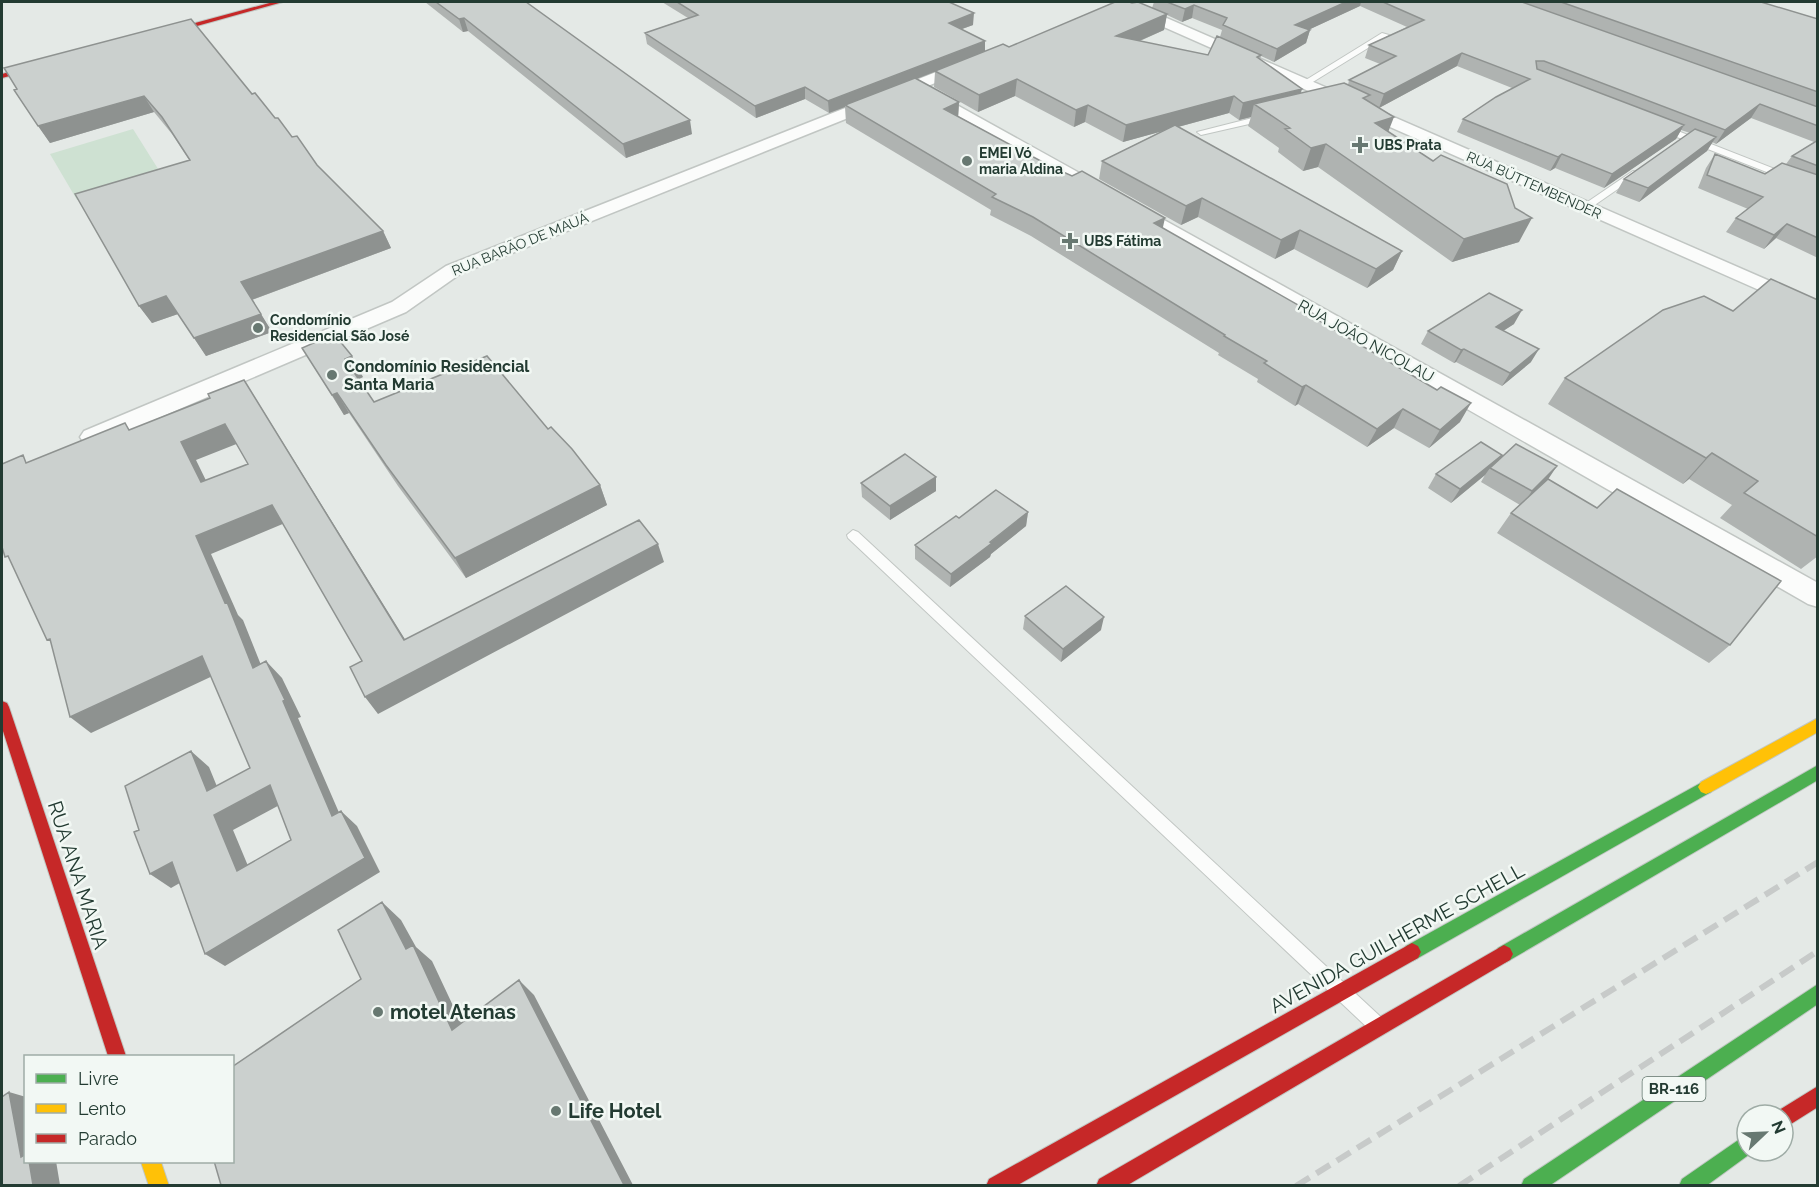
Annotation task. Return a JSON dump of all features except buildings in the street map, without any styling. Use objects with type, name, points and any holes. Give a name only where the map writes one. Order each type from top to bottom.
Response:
[{"type":"main road","points":[[137,39],[279,2]]},
{"type":"main road","points":[[2,76],[70,57]]},
{"type":"main road","name":"RUA ANA MARIA","points":[[2,706],[117,1055]]},
{"type":"main road","name":"AVENIDA GUILHERME SCHELL","points":[[996,1185],[1818,724]]},
{"type":"main road","points":[[1106,1185],[1379,1026],[1812,763],[1788,740]]},
{"type":"main road","name":"BR-116","points":[[1531,1185],[1818,993]]},
{"type":"main road","points":[[1795,1111],[1818,1095]]},
{"type":"main road","points":[[1689,1185],[1735,1152]]},
{"type":"main road","points":[[153,1163],[159,1185]]},
{"type":"street","points":[[1103,12],[1125,2]]},
{"type":"street","name":"RUA BÜTTEMBENDER","points":[[1125,2],[1305,83],[1334,101],[1586,207],[1818,310]]},
{"type":"street","name":"RUA BARÃO DE MAUÁ","points":[[77,443],[399,307],[453,270],[985,58]]},
{"type":"street","name":"RUA JOÃO NICOLAU","points":[[914,86],[1818,596]]},
{"type":"lane","points":[[1305,83],[1385,35]]},
{"type":"lane","points":[[1201,132],[1282,113]]},
{"type":"lane","points":[[1654,125],[1818,189]]},
{"type":"lane","points":[[1586,207],[1643,168]]},
{"type":"lane","points":[[853,535],[1379,1026]]},
{"type":"green space","points":[[133,129],[160,172],[77,200],[50,154]]},
{"type":"railway","points":[[1296,1186],[1818,862]]},
{"type":"railway","points":[[1459,1186],[1818,951]]},
{"type":"traffic: fast","points":[[1504,954],[1818,772]]},
{"type":"traffic: fast","points":[[1412,952],[1706,787]]},
{"type":"traffic: fast","points":[[1531,1186],[1818,993]]},
{"type":"traffic: fast","points":[[1689,1186],[1735,1153]]},
{"type":"traffic: slow","points":[[1706,787],[1818,724]]},
{"type":"traffic: slow","points":[[151,1163],[159,1186]]},
{"type":"traffic: jam","points":[[151,36],[279,2]]},
{"type":"traffic: jam","points":[[2,76],[52,62]]},
{"type":"traffic: jam","points":[[2,707],[117,1055]]},
{"type":"traffic: jam","points":[[996,1186],[1412,952]]},
{"type":"traffic: jam","points":[[1106,1186],[1504,954]]},
{"type":"traffic: jam","points":[[1795,1111],[1818,1095]]},
{"type":"place","name":"UBS Prata","points":[[1360,145]]},
{"type":"place","name":"EMEI Vó maria Aldina","points":[[967,161]]},
{"type":"place","name":"UBS Fátima","points":[[1070,241]]},
{"type":"place","name":"Condomínio Residencial São José","points":[[258,328]]},
{"type":"place","name":"Condomínio Residencial Santa Maria","points":[[332,375]]},
{"type":"place","name":"motel Atenas","points":[[378,1012]]},
{"type":"place","name":"Life Hotel","points":[[556,1111]]}]
